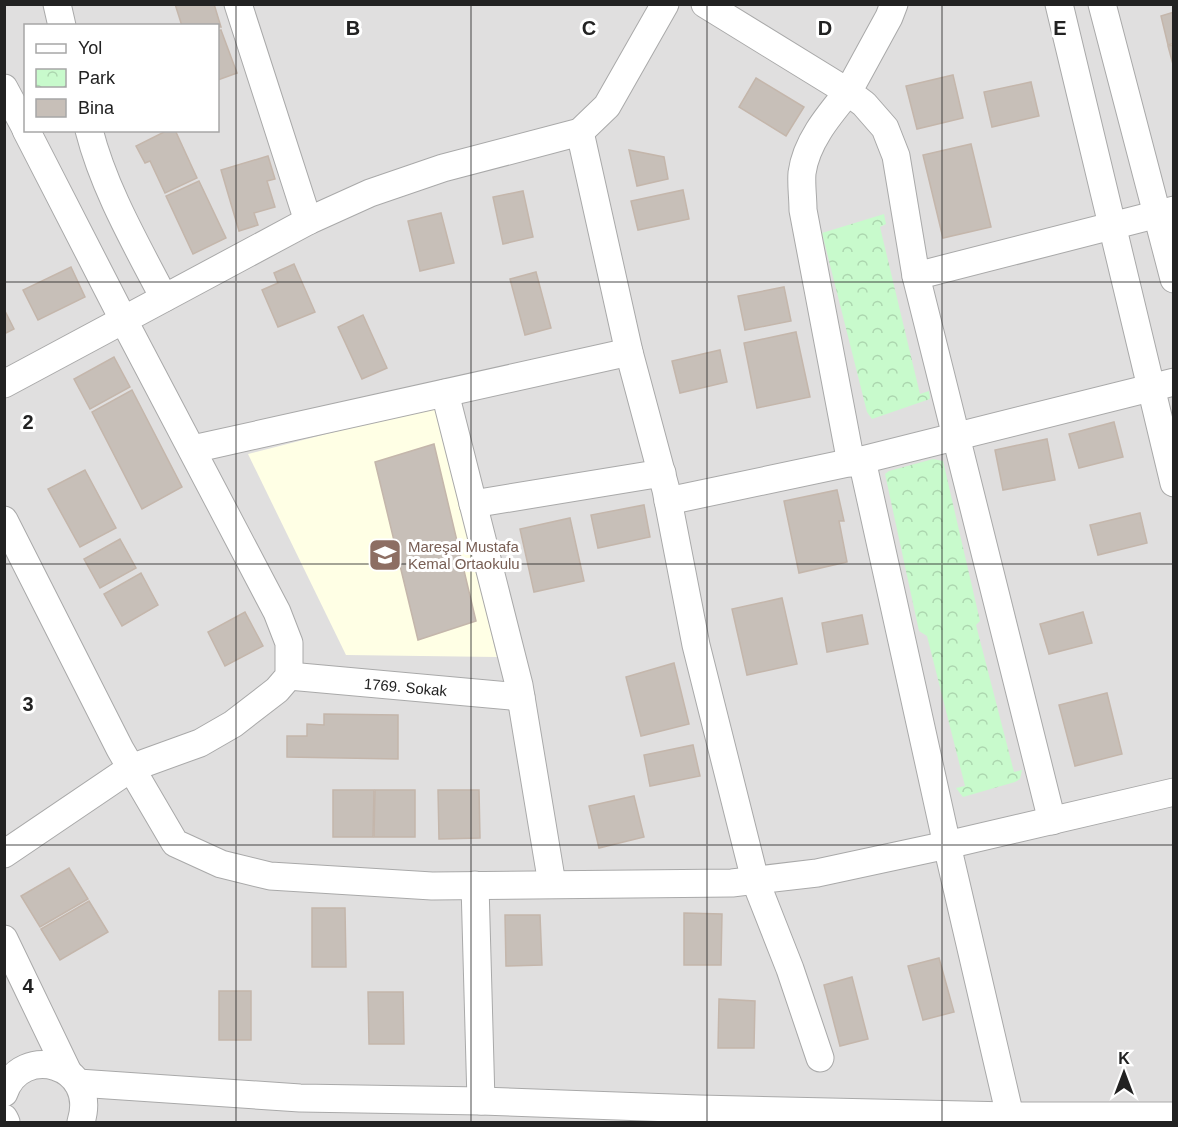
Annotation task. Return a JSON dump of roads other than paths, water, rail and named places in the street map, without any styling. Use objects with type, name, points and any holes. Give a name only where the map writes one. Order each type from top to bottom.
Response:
[{"type":"street","points":[[57,4],[62,24]]},
{"type":"street","points":[[238,4],[308,221]]},
{"type":"street","points":[[4,384],[308,221],[370,194],[443,168],[580,132],[607,106],[665,4]]},
{"type":"street","points":[[705,4],[848,92],[864,104],[885,128],[891,142],[896,156],[916,276],[1052,821]]},
{"type":"street","points":[[894,4],[848,92],[832,112],[807,152],[802,174],[803,210],[857,462],[1010,1116]]},
{"type":"street","points":[[1059,4],[1112,225],[1162,385],[1173,483]]},
{"type":"street","points":[[1102,4],[1165,212],[1173,279]]},
{"type":"street","points":[[4,88],[24,126]]},
{"type":"street","points":[[4,854],[131,768],[200,743],[233,724],[277,690],[289,676],[289,643],[277,612],[27,132]]},
{"type":"street","points":[[90,132],[95,152],[126,224],[164,298]]},
{"type":"street","points":[[580,132],[629,352],[662,473],[696,645],[755,880],[790,969],[820,1058]]},
{"type":"street","points":[[916,276],[1165,212]]},
{"type":"street","points":[[193,449],[629,352]]},
{"type":"street","points":[[668,501],[857,462],[1162,385]]},
{"type":"street","points":[[444,393],[521,697],[552,884]]},
{"type":"street","points":[[473,504],[662,473]]},
{"type":"street","points":[[4,520],[131,768],[175,843],[221,864],[270,876],[432,886],[732,883],[817,873],[1173,792]]},
{"type":"street","name":"1769. Sokak","points":[[289,676],[521,697]]},
{"type":"street","points":[[475,885],[481,1101]]},
{"type":"street","points":[[4,939],[73,1077],[82,1090],[85,1106],[81,1122]]},
{"type":"street","points":[[6,1082],[29,1067],[49,1065],[73,1077],[300,1098],[1010,1116],[1173,1116]]},
{"type":"place","name":"Mareşal Mustafa Kemal Ortaokulu","points":[[385,555]]}]
